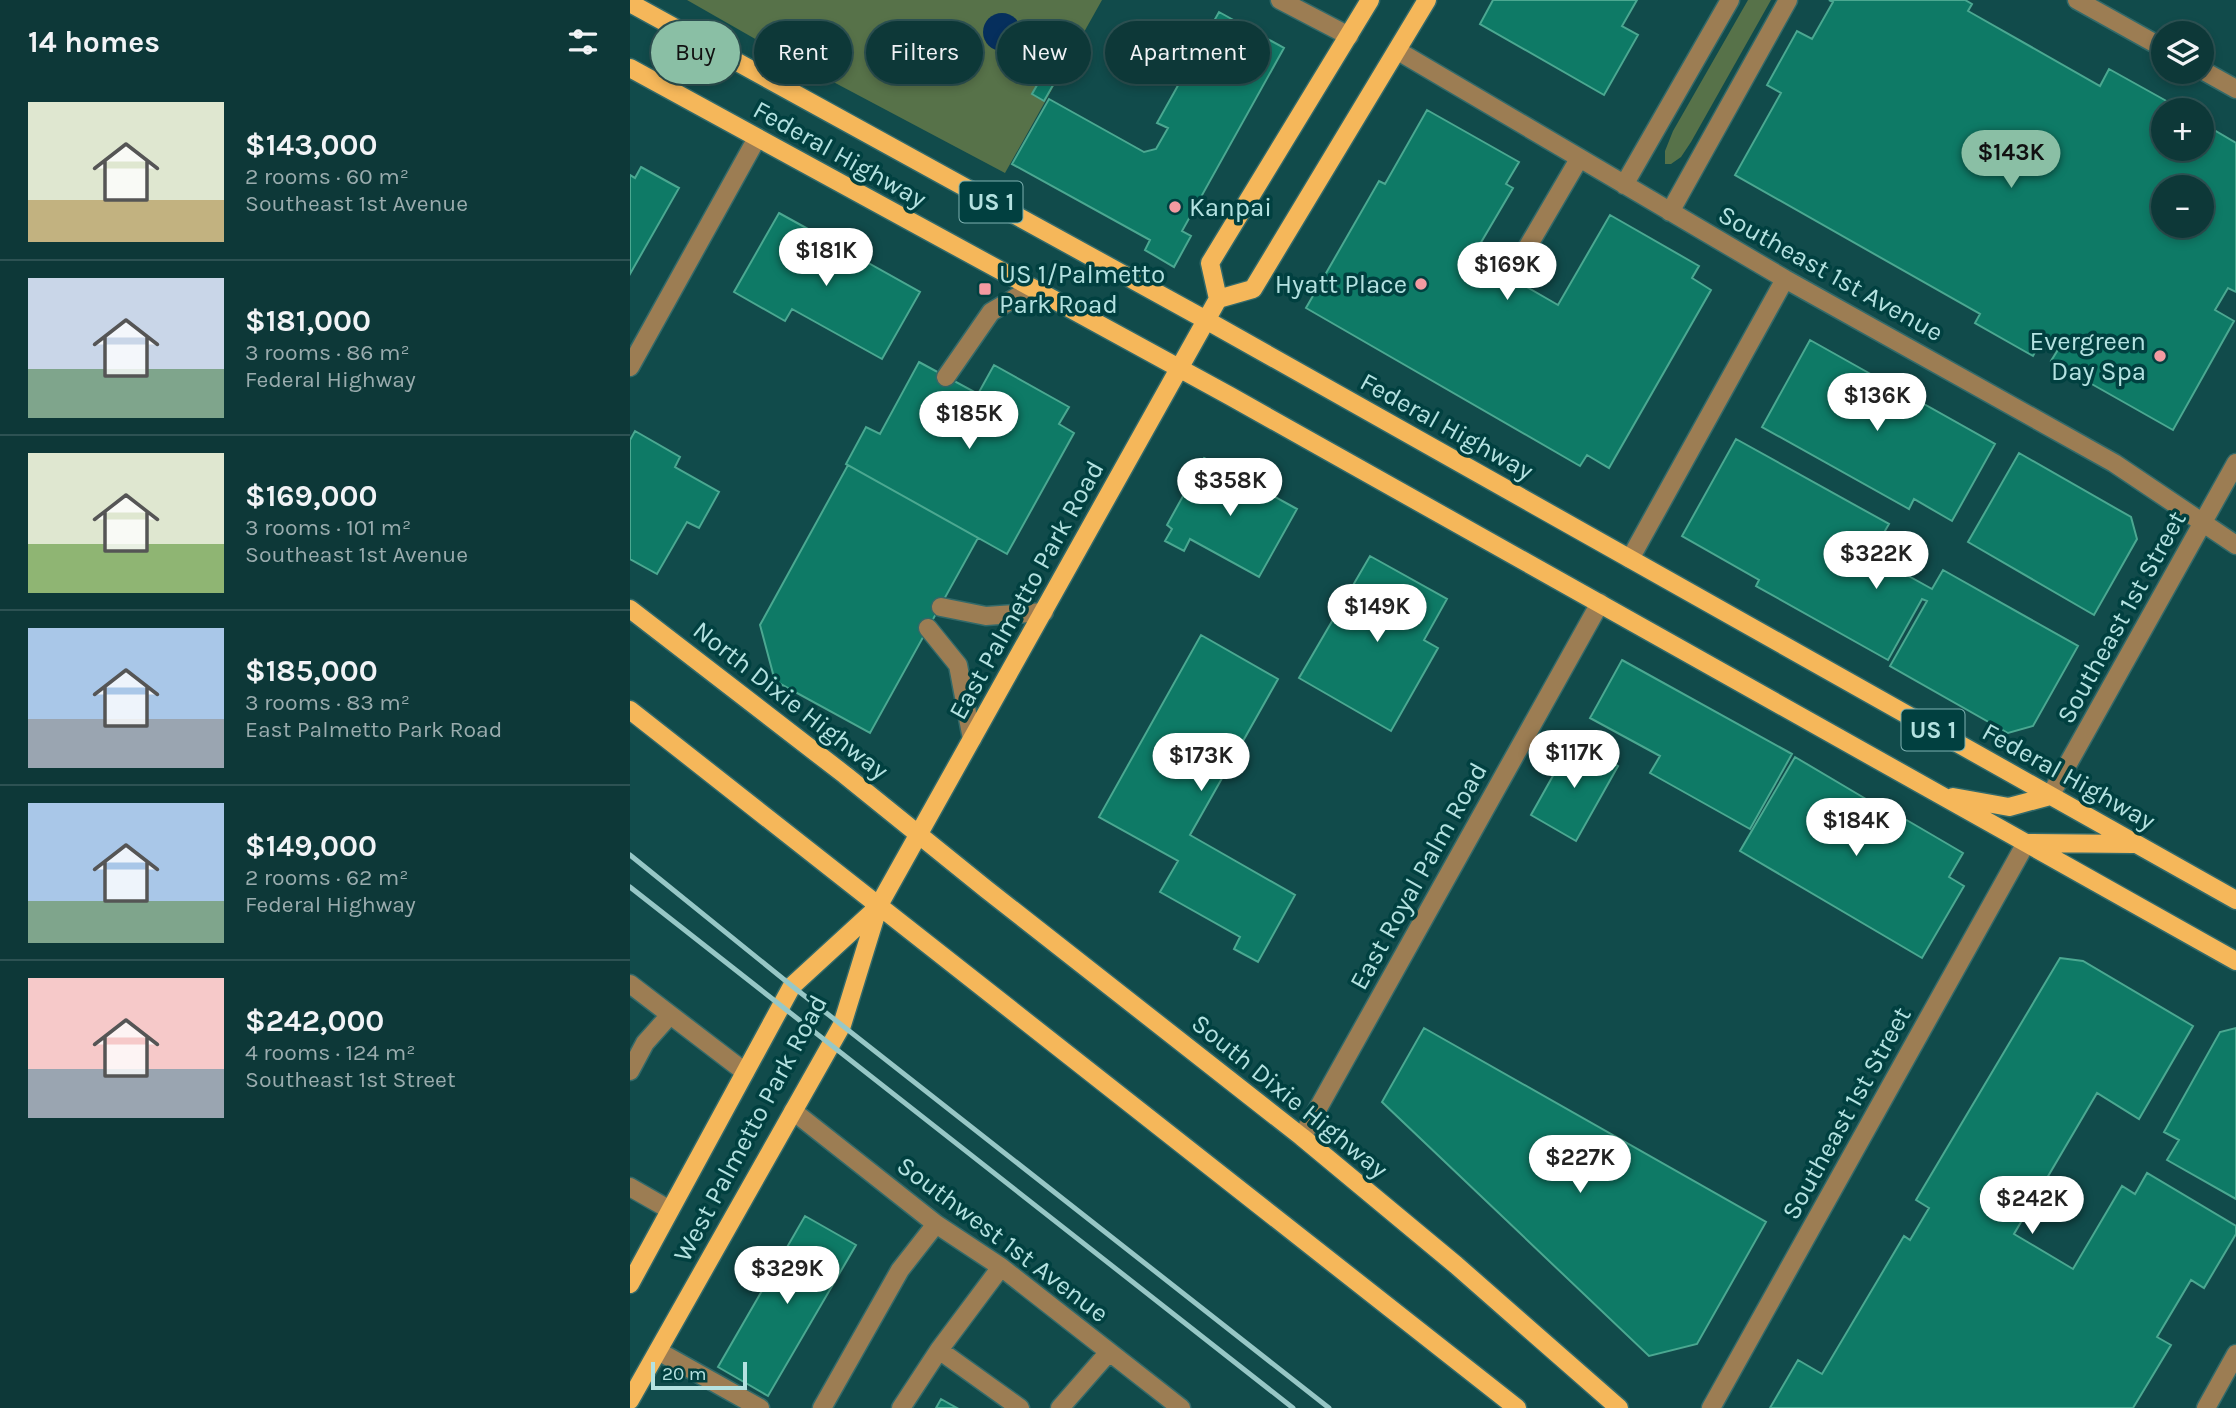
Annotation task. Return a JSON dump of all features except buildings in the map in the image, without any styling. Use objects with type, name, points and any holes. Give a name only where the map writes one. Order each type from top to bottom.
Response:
[{"type":"main road","points":[[1370,0],[1210,263],[1218,299],[1253,289],[1427,0]]},
{"type":"main road","name":"Federal Highway","points":[[630,3],[1206,320],[2236,900]]},
{"type":"main road","name":"Federal Highway","points":[[630,68],[1180,369],[2236,961]]},
{"type":"main road","name":"East Palmetto Park Road","points":[[879,905],[1218,299]]},
{"type":"main road","name":"North Dixie Highway","points":[[630,609],[919,834]]},
{"type":"main road","points":[[630,710],[1517,1408]]},
{"type":"main road","points":[[1940,795],[2009,807],[2050,796]]},
{"type":"main road","name":"South Dixie Highway","points":[[919,834],[1302,1138],[1466,1274],[1619,1408]]},
{"type":"main road","points":[[2026,843],[2137,844]]},
{"type":"main road","name":"West Palmetto Park Road","points":[[630,1284],[792,986],[879,905]]},
{"type":"main road","name":"West Palmetto Park Road","points":[[630,1400],[842,1025],[879,905]]},
{"type":"street","points":[[1280,0],[1349,36]]},
{"type":"street","points":[[1624,185],[1730,0]]},
{"type":"street","points":[[1670,212],[1788,0]]},
{"type":"street","points":[[2077,0],[2151,41]]},
{"type":"street","name":"Southeast 1st Avenue","points":[[1398,51],[1670,212],[2114,463],[2236,545]]},
{"type":"street","points":[[2214,77],[2236,89]]},
{"type":"street","points":[[630,368],[757,138]]},
{"type":"street","points":[[1517,265],[1579,159]]},
{"type":"street","points":[[1630,559],[1785,278]]},
{"type":"street","points":[[946,377],[991,312],[1032,288]]},
{"type":"street","name":"Southeast 1st Street","points":[[2050,796],[2236,463]]},
{"type":"street","name":"East Royal Palm Road","points":[[1302,1138],[1600,603]]},
{"type":"street","points":[[940,607],[986,616],[1044,611]]},
{"type":"street","points":[[928,628],[958,665],[972,740]]},
{"type":"street","name":"Southeast 1st Street","points":[[1711,1408],[2026,843]]},
{"type":"street","points":[[630,984],[745,1072]]},
{"type":"street","points":[[630,1071],[645,1043],[670,1015]]},
{"type":"street","name":"Southwest 1st Avenue","points":[[793,1111],[936,1224],[1001,1267],[1173,1406]]},
{"type":"street","points":[[630,1187],[670,1210]]},
{"type":"street","points":[[822,1408],[900,1270],[936,1224]]},
{"type":"street","points":[[901,1408],[939,1350],[1001,1267]]},
{"type":"street","points":[[939,1350],[1020,1408]]},
{"type":"street","points":[[658,1351],[760,1408]]},
{"type":"street","points":[[1060,1408],[1109,1352]]},
{"type":"street","points":[[2206,1408],[2236,1354]]},
{"type":"green space","points":[[687,0],[1102,0],[1090,21],[997,21],[997,84],[1055,84],[1005,173],[837,84],[852,84],[852,21],[754,21],[754,38],[740,30],[740,21],[724,21]]},
{"type":"green space","points":[[1748,0],[1771,0],[1691,142],[1681,157],[1671,164],[1665,164],[1665,151],[1673,131]]},
{"type":"water","points":[[1002,13],[1016,21],[997,21],[997,50],[989,45],[983,32],[989,19]]},
{"type":"railway","points":[[630,855],[792,986],[1329,1408]]},
{"type":"railway","points":[[630,887],[1293,1408]]},
{"type":"place","name":"Kanpai","points":[[1175,207]]},
{"type":"place","name":"Hyatt Place","points":[[1421,284]]},
{"type":"place","name":"US 1/Palmetto Park Road","points":[[985,289]]},
{"type":"place","name":"Evergreen Day Spa","points":[[2160,356]]}]
